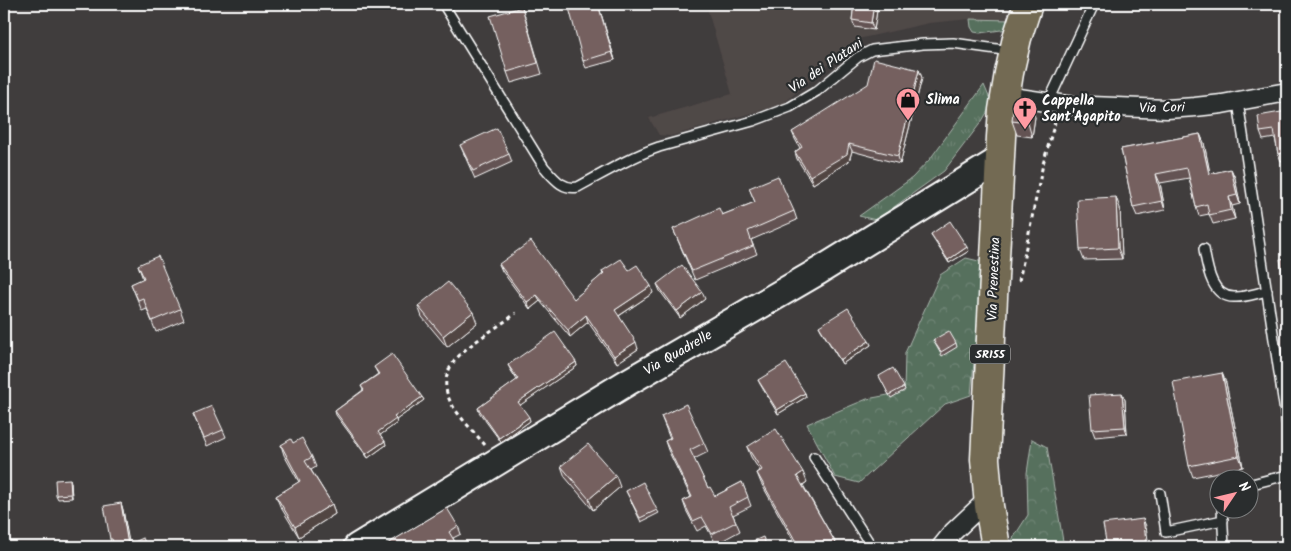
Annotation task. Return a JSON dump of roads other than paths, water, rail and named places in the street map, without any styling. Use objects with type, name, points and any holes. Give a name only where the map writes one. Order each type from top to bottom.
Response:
[{"type":"main road","name":"SR155","points":[[999,160],[1006,96],[1014,51],[1024,14]]},
{"type":"main road","name":"Via Prenestina","points":[[996,547],[988,499],[986,452],[999,160]]},
{"type":"street","name":"Via Cori","points":[[1006,96],[1054,104],[1167,109],[1195,108],[1238,102],[1287,92]]},
{"type":"street","name":"Via Quadrelle","points":[[357,547],[628,382],[819,271],[999,160]]},
{"type":"street","points":[[941,547],[953,532],[988,499]]},
{"type":"lane","points":[[1054,104],[1094,4]]},
{"type":"lane","name":"Via dei Platani","points":[[444,7],[539,159],[556,180],[566,187],[572,188],[578,187],[627,160],[659,146],[753,121],[790,107],[825,85],[858,58],[872,50],[953,43],[1014,51]]},
{"type":"lane","points":[[1238,102],[1287,425]]},
{"type":"lane","points":[[1204,249],[1211,279],[1220,292],[1235,297],[1267,291]]},
{"type":"lane","points":[[814,457],[872,547]]},
{"type":"lane","points":[[1258,482],[1287,475]]},
{"type":"lane","points":[[1160,493],[1166,532],[1223,520],[1224,547]]},
{"type":"place","name":"Slima","points":[[908,121]]},
{"type":"place","name":"Cappella Sant'Agapito","points":[[1025,130]]}]
